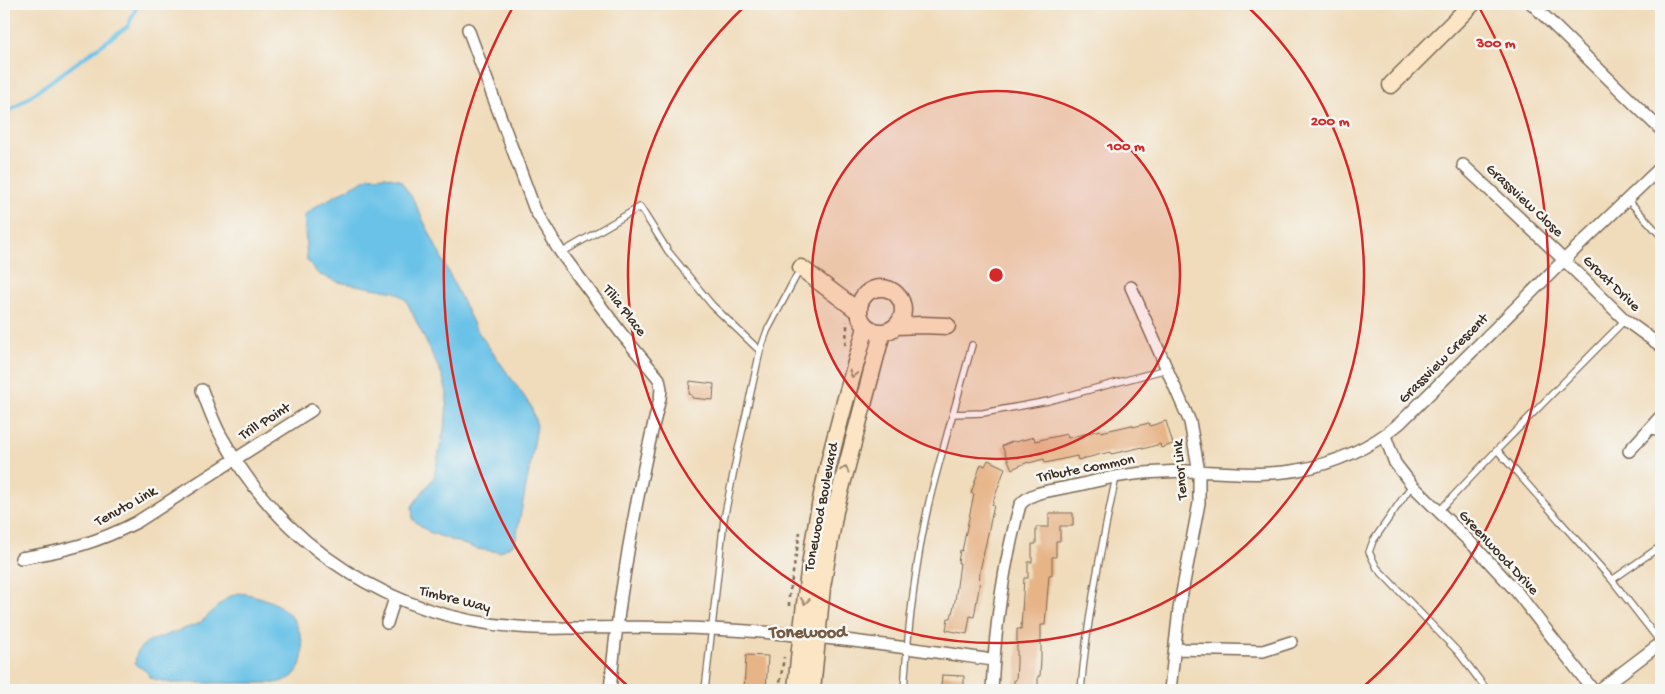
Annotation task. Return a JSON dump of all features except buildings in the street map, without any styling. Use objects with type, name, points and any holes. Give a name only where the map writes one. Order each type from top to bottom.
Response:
[{"type":"street","points":[[1391,86],[1472,4]]},
{"type":"street","points":[[1532,4],[1661,130]]},
{"type":"street","name":"Tilia Place","points":[[468,29],[535,210],[561,253],[659,379],[661,389],[636,506],[616,628],[610,690]]},
{"type":"street","name":"Grassview Close","points":[[1463,164],[1564,260]]},
{"type":"street","name":"Grassview Crescent","points":[[1199,472],[1272,474],[1299,470],[1321,465],[1350,454],[1385,436],[1564,260],[1661,168]]},
{"type":"street","name":"Groat Drive","points":[[1564,260],[1625,320],[1661,346]]},
{"type":"street","points":[[801,268],[858,311]]},
{"type":"street","points":[[819,282],[865,293]]},
{"type":"street","points":[[897,326],[902,316],[903,305],[898,295],[885,287],[872,289],[865,293],[860,301],[858,311],[861,321],[874,330],[890,330],[897,326],[922,324],[947,326],[903,305]]},
{"type":"street","name":"Tenor Link","points":[[1131,287],[1190,422],[1194,434],[1199,472],[1199,503],[1179,609],[1170,690]]},
{"type":"street","name":"Tonewood Boulevard","points":[[796,690],[808,636],[822,587],[834,511],[874,330]]},
{"type":"street","name":"Timbre Way","points":[[202,390],[215,423],[235,458],[263,496],[292,529],[340,566],[366,583],[395,598],[423,609],[498,625],[538,628],[711,629],[808,636]]},
{"type":"street","name":"Trill Point","points":[[235,458],[312,410]]},
{"type":"street","points":[[1630,450],[1661,416]]},
{"type":"street","name":"Greenwood Drive","points":[[1385,436],[1395,463],[1412,485],[1478,550],[1516,591],[1592,690]]},
{"type":"street","name":"Tenuto Link","points":[[21,558],[52,553],[87,544],[120,531],[235,458]]},
{"type":"street","name":"Tribute Common","points":[[992,690],[993,660],[1004,574],[1020,505],[1025,498],[1116,477],[1151,472],[1199,472]]},
{"type":"street","points":[[387,623],[395,598]]},
{"type":"street","points":[[808,636],[993,660]]},
{"type":"street","name":"Tonewood Boulevard","points":[[808,636],[812,690]]},
{"type":"street","points":[[1175,649],[1262,651],[1291,642]]},
{"type":"street","points":[[1599,690],[1661,643]]},
{"type":"lane","points":[[1628,200],[1661,236]]},
{"type":"lane","points":[[561,253],[640,207],[668,251],[712,305],[760,351]]},
{"type":"lane","points":[[705,690],[726,509],[760,351],[767,331],[801,268]]},
{"type":"lane","points":[[1438,512],[1625,320]]},
{"type":"lane","points":[[904,690],[917,566],[929,503],[972,345]]},
{"type":"lane","points":[[954,414],[983,413],[1048,401],[1167,369]]},
{"type":"lane","points":[[1648,429],[1661,434]]},
{"type":"lane","points":[[1497,450],[1612,580],[1661,643]]},
{"type":"lane","points":[[1081,690],[1084,650],[1092,596],[1116,477]]},
{"type":"lane","points":[[1412,485],[1373,541],[1369,552],[1377,568],[1458,652],[1487,690]]},
{"type":"lane","points":[[1612,580],[1661,546]]},
{"type":"water","points":[[386,176],[400,180],[413,199],[476,329],[531,406],[537,426],[515,543],[500,552],[477,549],[429,532],[413,520],[412,506],[434,477],[446,419],[447,393],[443,377],[406,300],[395,292],[338,282],[318,274],[307,260],[304,215],[318,205],[370,177]]},
{"type":"water","points":[[238,593],[252,595],[273,602],[285,610],[295,621],[301,637],[303,654],[298,669],[293,676],[276,683],[170,683],[151,678],[146,671],[136,665],[138,652],[147,642],[200,623],[227,598]]},
{"type":"waterway","points":[[4,115],[128,26],[138,4]]},
{"type":"district","name":"Tonewood","points":[[808,633]]}]
